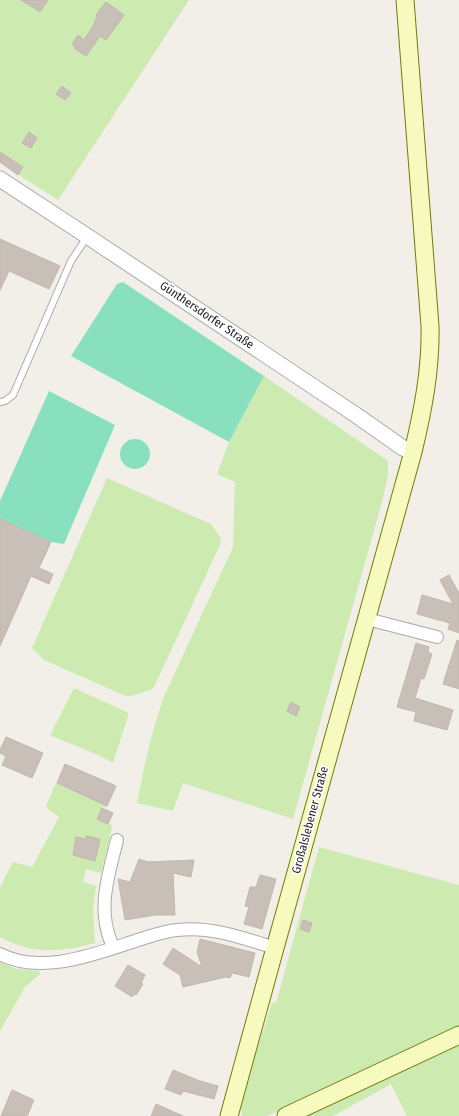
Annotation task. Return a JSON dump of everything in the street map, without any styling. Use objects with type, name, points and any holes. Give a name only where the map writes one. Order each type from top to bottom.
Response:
[{"type":"main road","name":"Großalslebener Straße","points":[[229,1116],[413,452],[426,397],[431,348],[430,326],[405,0]]},
{"type":"main road","points":[[286,1116],[459,1035]]},
{"type":"street","name":"Günthersdorfer Straße","points":[[0,179],[88,236],[403,448],[413,452]]},
{"type":"street","points":[[367,619],[438,637]]},
{"type":"street","points":[[112,948],[105,927],[104,907],[105,895],[117,840]]},
{"type":"street","points":[[0,954],[14,960],[27,963],[50,963],[86,956],[163,932],[189,929],[224,933],[275,948]]},
{"type":"lane","points":[[0,402],[5,401],[13,395],[71,261],[88,236]]},
{"type":"green space","points":[[0,0],[189,0],[58,200],[0,163]]},
{"type":"green space","points":[[123,282],[264,376],[229,442],[71,356],[117,284]]},
{"type":"green space","points":[[264,376],[388,461],[388,475],[382,502],[293,819],[183,783],[173,811],[137,803],[142,775],[156,721],[165,694],[233,547],[235,482],[217,474],[229,442]]},
{"type":"green space","points":[[49,391],[115,425],[64,544],[51,542],[0,519],[0,501]]},
{"type":"green space","points":[[135,439],[141,440],[149,448],[149,460],[141,468],[135,469],[129,468],[121,460],[120,454],[121,448],[129,440]]},
{"type":"green space","points":[[107,478],[211,524],[221,538],[220,545],[153,689],[128,697],[44,660],[32,648]]},
{"type":"green space","points":[[74,688],[129,713],[113,763],[98,755],[50,735]]},
{"type":"green space","points":[[56,783],[107,806],[102,808],[97,819],[112,825],[101,873],[86,869],[83,882],[96,886],[93,909],[95,943],[58,950],[35,949],[12,943],[0,937],[0,887],[13,862],[32,867],[59,817],[50,811],[46,806]]},
{"type":"green space","points":[[319,847],[459,885],[459,1026],[282,1110],[266,1116],[242,1116],[240,1102],[272,1003],[276,1003]]},
{"type":"green space","points":[[0,962],[17,969],[40,971],[40,974],[25,987],[0,1031]]},
{"type":"green space","points":[[459,1044],[459,1116],[407,1116],[391,1084],[333,1116],[308,1116]]},
{"type":"building","points":[[21,0],[48,0],[40,12]]},
{"type":"building","points":[[106,2],[124,15],[106,40],[100,36],[86,56],[74,48],[75,46],[72,44],[78,35],[84,40],[95,23],[94,22],[98,16],[96,15]]},
{"type":"building","points":[[62,86],[71,93],[65,100],[56,94]]},
{"type":"building","points":[[29,132],[37,138],[31,148],[22,143]]},
{"type":"building","points":[[0,152],[23,167],[18,175],[0,162]]},
{"type":"building","points":[[0,239],[60,266],[49,289],[9,271],[0,290]]},
{"type":"building","points":[[0,519],[51,542],[39,568],[53,574],[49,584],[31,576],[0,646]]},
{"type":"building","points":[[449,575],[459,593],[459,633],[448,629],[450,623],[417,614],[422,595],[453,604],[440,580]]},
{"type":"building","points":[[457,640],[459,641],[459,689],[443,684]]},
{"type":"building","points":[[416,643],[429,647],[428,652],[432,654],[424,679],[421,678],[415,698],[453,710],[447,730],[414,721],[416,712],[397,707]]},
{"type":"building","points":[[291,702],[300,707],[296,716],[287,711]]},
{"type":"building","points":[[6,737],[43,753],[32,778],[2,765],[6,756],[0,753],[0,750]]},
{"type":"building","points":[[65,764],[116,786],[107,806],[57,783]]},
{"type":"building","points":[[102,808],[113,813],[108,824],[97,819]]},
{"type":"building","points":[[86,836],[100,839],[95,861],[73,855],[76,837],[86,839]]},
{"type":"building","points":[[139,859],[148,862],[194,860],[191,877],[173,873],[175,915],[155,915],[125,920],[118,879],[130,882]]},
{"type":"building","points":[[260,875],[276,879],[262,929],[244,924],[249,907],[245,906],[250,887],[256,887]]},
{"type":"building","points":[[303,920],[312,923],[309,932],[300,929]]},
{"type":"building","points":[[200,939],[255,953],[249,977],[232,973],[230,978],[226,977],[183,987],[180,975],[163,964],[173,948],[202,967],[197,952]]},
{"type":"building","points":[[128,965],[145,975],[141,983],[143,984],[136,995],[134,994],[132,997],[115,986]]},
{"type":"building","points":[[173,1070],[200,1081],[218,1086],[214,1099],[183,1091],[181,1095],[165,1089]]},
{"type":"building","points":[[12,1090],[34,1100],[27,1116],[1,1116]]},
{"type":"building","points":[[156,1104],[183,1116],[151,1116]]}]
